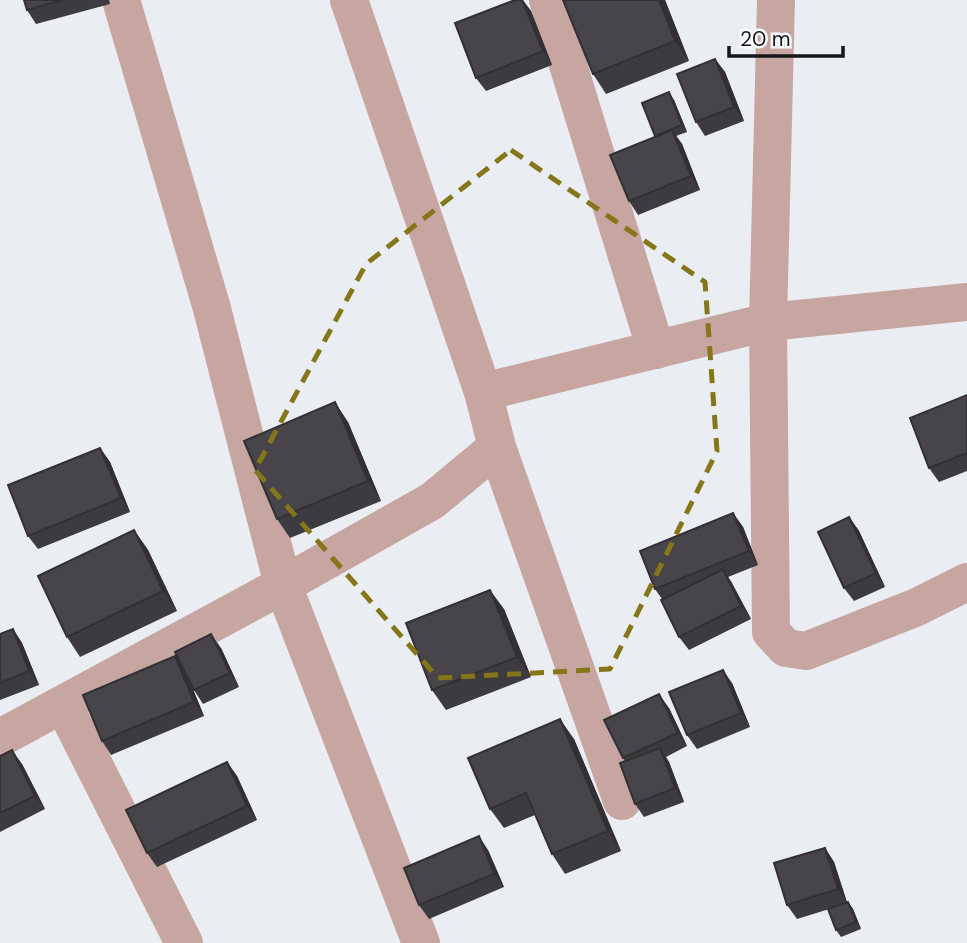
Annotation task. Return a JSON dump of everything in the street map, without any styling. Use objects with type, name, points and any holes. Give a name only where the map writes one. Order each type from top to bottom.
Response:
[{"type":"street","points":[[121,0],[211,305],[283,585],[421,943]]},
{"type":"street","points":[[349,0],[483,392],[496,447],[622,801]]},
{"type":"street","points":[[548,0],[656,350]]},
{"type":"street","points":[[776,0],[768,322],[771,632],[786,648],[806,651],[917,607],[967,582]]},
{"type":"street","points":[[483,392],[768,322],[967,302]]},
{"type":"street","points":[[0,738],[432,501],[496,447]]},
{"type":"street","points":[[63,704],[184,943]]},
{"type":"highlighted area","points":[[511,150],[705,282],[717,451],[610,669],[438,678],[255,470],[366,264]]},
{"type":"building","points":[[24,0],[63,0],[27,10]]},
{"type":"building","points":[[515,0],[522,0],[543,51],[476,78],[455,23]]},
{"type":"building","points":[[563,0],[659,0],[675,41],[593,74]]},
{"type":"building","points":[[715,59],[734,107],[696,122],[677,74]]},
{"type":"building","points":[[669,92],[682,125],[655,136],[642,103]]},
{"type":"building","points":[[672,130],[691,176],[629,201],[610,155]]},
{"type":"building","points":[[967,395],[967,453],[929,468],[910,418]]},
{"type":"building","points":[[335,402],[368,481],[277,519],[244,441]]},
{"type":"building","points":[[100,448],[121,498],[28,536],[8,485]]},
{"type":"building","points":[[733,513],[749,551],[655,589],[640,551]]},
{"type":"building","points":[[849,517],[876,573],[844,588],[818,532]]},
{"type":"building","points":[[134,530],[163,591],[67,637],[38,576]]},
{"type":"building","points":[[723,569],[741,606],[679,637],[661,600]]},
{"type":"building","points":[[490,590],[517,657],[432,690],[406,623]]},
{"type":"building","points":[[13,629],[29,671],[0,683],[0,634]]},
{"type":"building","points":[[211,634],[230,673],[194,690],[175,652]]},
{"type":"building","points":[[175,656],[194,702],[102,741],[83,695]]},
{"type":"building","points":[[723,670],[741,713],[687,735],[669,692]]},
{"type":"building","points":[[659,694],[678,733],[623,758],[604,720]]},
{"type":"building","points":[[560,719],[608,831],[552,854],[526,793],[490,809],[468,758]]},
{"type":"building","points":[[660,748],[675,788],[635,804],[620,763]]},
{"type":"building","points":[[12,750],[35,796],[0,813],[0,756]]},
{"type":"building","points":[[227,762],[247,806],[147,853],[126,810]]},
{"type":"building","points":[[479,836],[494,874],[419,905],[404,868]]},
{"type":"building","points":[[825,848],[838,889],[787,905],[774,863]]},
{"type":"building","points":[[848,902],[856,922],[836,930],[828,909]]}]
